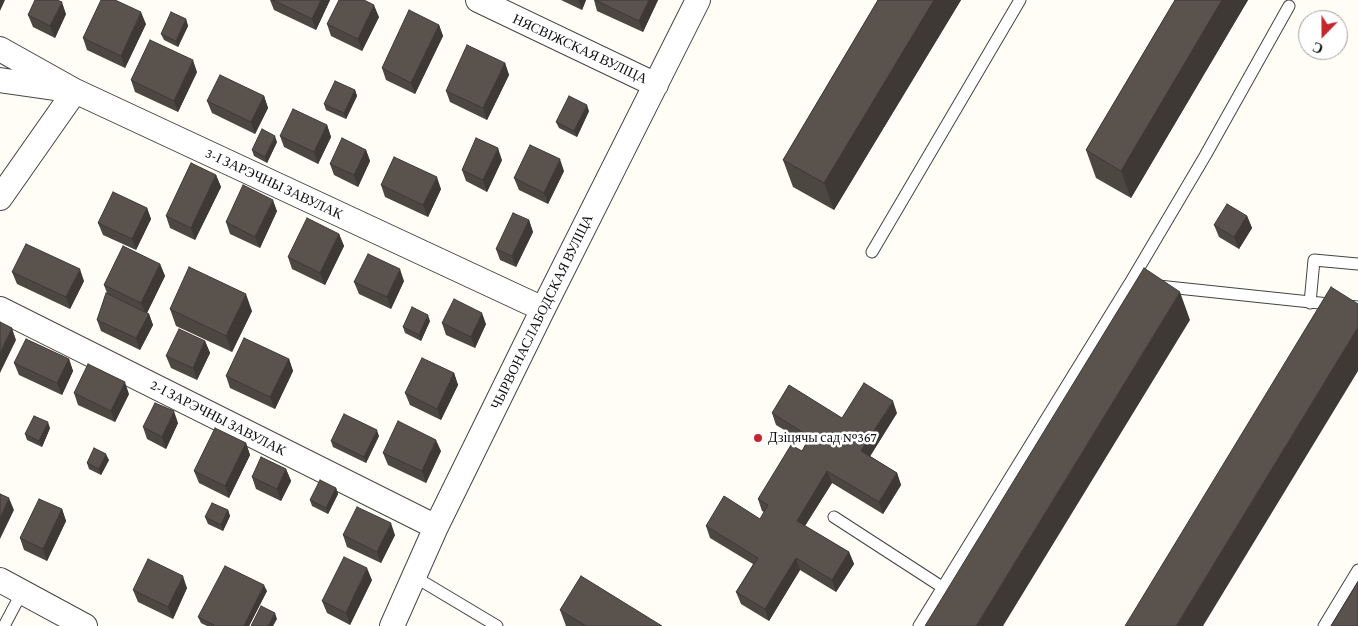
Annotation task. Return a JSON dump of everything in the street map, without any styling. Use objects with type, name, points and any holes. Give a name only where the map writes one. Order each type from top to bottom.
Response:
[{"type":"street","name":"НЯСВІЖСКАЯ ВУЛІЦА","points":[[478,0],[656,85]]},
{"type":"street","name":"ЧЫРВОНАСЛАБОДСКАЯ ВУЛІЦА","points":[[392,626],[436,527],[542,309],[698,0]]},
{"type":"street","points":[[0,49],[75,92],[0,198]]},
{"type":"street","name":"3-І ЗАРЭЧНЫ ЗАВУЛАК","points":[[0,80],[75,92],[542,309]]},
{"type":"street","name":"2-І ЗАРЭЧНЫ ЗАВУЛАК","points":[[0,309],[436,527]]},
{"type":"street","points":[[0,580],[85,626]]},
{"type":"lane","points":[[872,252],[1020,0]]},
{"type":"lane","points":[[919,626],[1130,283],[1289,6]]},
{"type":"lane","points":[[1310,303],[1314,260],[1358,264]]},
{"type":"lane","points":[[1130,283],[1310,303],[1320,308],[1358,307]]},
{"type":"lane","points":[[834,517],[942,588]]},
{"type":"lane","points":[[1324,626],[1358,570]]},
{"type":"lane","points":[[415,577],[497,626]]},
{"type":"lane","points":[[4,626],[22,592]]},
{"type":"building","points":[[35,0],[57,0],[62,2],[50,26],[28,15]]},
{"type":"building","points":[[101,0],[115,0],[141,12],[121,56],[83,38]]},
{"type":"building","points":[[273,0],[321,0],[312,19]]},
{"type":"building","points":[[339,0],[364,0],[374,5],[358,39],[327,24]]},
{"type":"building","points":[[595,0],[649,0],[639,21]]},
{"type":"building","points":[[878,0],[934,0],[824,183],[783,160]]},
{"type":"building","points":[[1175,0],[1222,0],[1121,171],[1086,150]]},
{"type":"building","points":[[409,10],[439,25],[411,83],[382,68]]},
{"type":"building","points":[[171,12],[186,19],[176,41],[161,34]]},
{"type":"building","points":[[150,40],[193,60],[174,101],[131,80]]},
{"type":"building","points":[[467,45],[505,63],[483,108],[446,91]]},
{"type":"building","points":[[220,75],[264,96],[251,122],[207,101]]},
{"type":"building","points":[[335,81],[355,90],[344,113],[324,104]]},
{"type":"building","points":[[569,96],[587,105],[574,131],[556,122]]},
{"type":"building","points":[[293,109],[327,125],[314,152],[280,136]]},
{"type":"building","points":[[262,129],[275,136],[265,157],[252,150]]},
{"type":"building","points":[[342,138],[366,150],[354,175],[330,164]]},
{"type":"building","points":[[476,138],[498,148],[483,180],[462,170]]},
{"type":"building","points":[[530,145],[560,159],[544,193],[514,178]]},
{"type":"building","points":[[394,157],[437,177],[423,205],[381,185]]},
{"type":"building","points":[[191,163],[216,175],[191,228],[166,216]]},
{"type":"building","points":[[243,185],[273,200],[255,237],[226,222]]},
{"type":"building","points":[[113,192],[147,208],[132,239],[98,223]]},
{"type":"building","points":[[1227,204],[1247,216],[1234,237],[1214,225]]},
{"type":"building","points":[[513,213],[529,220],[512,256],[496,249]]},
{"type":"building","points":[[307,218],[339,234],[320,273],[288,257]]},
{"type":"building","points":[[26,244],[80,269],[66,297],[12,272]]},
{"type":"building","points":[[123,246],[160,264],[141,303],[104,285]]},
{"type":"building","points":[[368,254],[400,269],[387,297],[354,282]]},
{"type":"building","points":[[189,267],[246,294],[226,336],[170,309]]},
{"type":"building","points":[[1144,268],[1180,292],[976,626],[925,626]]},
{"type":"building","points":[[1331,287],[1358,304],[1358,327],[1176,626],[1125,626]]},
{"type":"building","points":[[106,293],[149,314],[136,338],[97,320]]},
{"type":"building","points":[[454,299],[482,313],[471,337],[442,323]]},
{"type":"building","points":[[412,307],[428,315],[419,335],[403,327]]},
{"type":"building","points":[[0,322],[12,328],[0,353]]},
{"type":"building","points":[[179,329],[205,341],[193,368],[166,356]]},
{"type":"building","points":[[244,338],[289,359],[270,397],[226,376]]},
{"type":"building","points":[[26,339],[69,359],[57,383],[14,363]]},
{"type":"building","points":[[422,358],[454,373],[437,409],[405,393]]},
{"type":"building","points":[[88,364],[125,382],[111,411],[74,393]]},
{"type":"building","points":[[864,383],[893,401],[861,451],[897,473],[879,502],[827,471],[797,521],[849,552],[832,580],[796,558],[765,609],[736,592],[758,558],[706,526],[724,496],[760,519],[768,505],[758,499],[791,445],[802,451],[810,437],[772,413],[789,385],[842,418]]},
{"type":"building","points":[[155,403],[174,411],[162,437],[143,427]]},
{"type":"building","points":[[344,414],[377,430],[364,457],[331,441]]},
{"type":"building","points":[[34,416],[48,422],[39,441],[25,434]]},
{"type":"building","points":[[398,421],[436,440],[422,471],[383,453]]},
{"type":"building","points":[[215,428],[246,443],[225,486],[194,471]]},
{"type":"building","points":[[94,448],[106,454],[99,469],[87,463]]},
{"type":"building","points":[[261,457],[286,469],[277,489],[252,477]]},
{"type":"building","points":[[320,480],[336,488],[326,508],[310,500]]},
{"type":"building","points":[[0,494],[9,498],[0,518]]},
{"type":"building","points":[[39,499],[62,509],[43,549],[20,538]]},
{"type":"building","points":[[212,503],[228,510],[221,525],[205,517]]},
{"type":"building","points":[[357,507],[391,523],[377,552],[343,535]]},
{"type":"building","points":[[344,557],[367,568],[346,613],[322,601]]},
{"type":"building","points":[[148,559],[183,576],[168,607],[133,590]]},
{"type":"building","points":[[225,566],[264,585],[244,626],[213,626],[198,617]]},
{"type":"building","points":[[581,576],[662,626],[586,626],[560,610]]},
{"type":"building","points":[[1358,582],[1358,626],[1331,626]]},
{"type":"building","points":[[261,606],[275,613],[268,626],[251,626]]},
{"type":"place","name":"Дзіцячы сад №367","points":[[758,438]]}]
